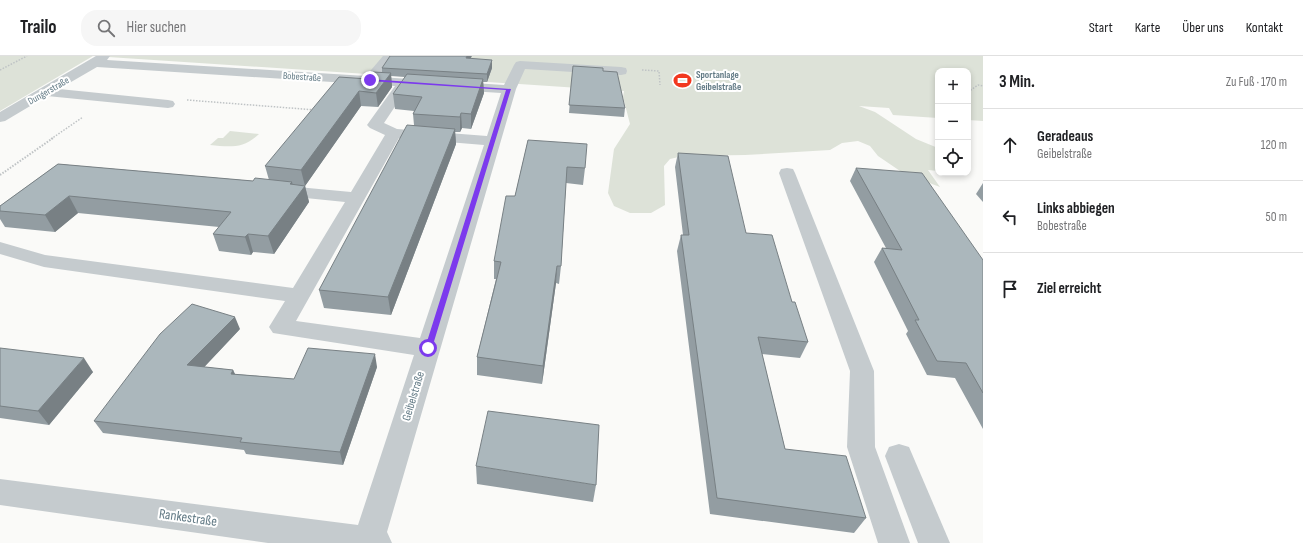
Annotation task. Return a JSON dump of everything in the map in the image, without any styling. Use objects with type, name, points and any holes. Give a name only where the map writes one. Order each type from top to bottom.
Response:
[{"type":"street","points":[[370,80],[389,56]]},
{"type":"street","name":"Bobestraße","points":[[100,59],[508,89]]},
{"type":"street","name":"Dungerstraße","points":[[0,118],[100,59]]},
{"type":"street","name":"Geibelstraße","points":[[372,542],[428,348],[508,89],[520,65],[621,71]]},
{"type":"street","points":[[405,82],[375,126],[394,133],[492,141]]},
{"type":"street","points":[[45,92],[168,104]]},
{"type":"street","points":[[394,133],[281,327],[428,348]]},
{"type":"street","points":[[787,173],[862,371],[861,447],[894,543]]},
{"type":"street","points":[[262,188],[357,198]]},
{"type":"street","points":[[0,248],[44,261],[299,296]]},
{"type":"street","points":[[899,456],[934,543]]},
{"type":"street","name":"Rankestraße","points":[[0,492],[300,538],[372,542]]},
{"type":"path","points":[[0,70],[27,56]]},
{"type":"path","points":[[971,90],[978,85],[983,86]]},
{"type":"path","points":[[0,175],[110,98]]},
{"type":"path","points":[[168,104],[174,99],[320,110]]},
{"type":"shaded area","points":[[0,56],[93,56],[0,111]]},
{"type":"shaded area","points":[[93,56],[983,56],[983,121],[971,120],[971,68],[935,68],[935,118],[893,115],[889,108],[859,106],[875,112],[916,139],[935,147],[935,171],[928,170],[940,187],[903,173],[878,156],[870,146],[858,141],[842,143],[830,150],[745,155],[683,156],[670,159],[664,166],[665,205],[651,213],[630,213],[614,206],[608,193],[614,149],[630,124],[623,97],[624,91]]},
{"type":"shaded area","points":[[230,131],[259,134],[242,145],[210,145],[218,138],[223,138]]},
{"type":"building","points":[[390,56],[467,56],[466,58],[492,60],[487,74],[382,68]]},
{"type":"building","points":[[573,66],[603,68],[603,71],[617,72],[625,108],[569,105]]},
{"type":"building","points":[[373,72],[391,73],[376,93],[359,91],[301,170],[265,166],[339,77],[368,79]]},
{"type":"building","points":[[407,74],[483,79],[471,114],[461,113],[460,117],[413,114],[422,97],[393,94]]},
{"type":"building","points":[[407,125],[455,129],[388,297],[319,290]]},
{"type":"building","points":[[528,140],[587,144],[585,168],[567,167],[561,266],[557,266],[543,366],[477,357],[501,262],[494,261],[506,196],[515,196]]},
{"type":"building","points":[[678,153],[728,156],[746,233],[772,235],[792,302],[795,302],[808,342],[758,337],[785,449],[846,456],[866,518],[717,498],[681,235],[689,235]]},
{"type":"building","points":[[58,164],[253,181],[255,178],[292,182],[290,184],[305,186],[268,236],[248,234],[245,237],[213,234],[231,212],[69,196],[45,215],[0,211],[0,206]]},
{"type":"building","points":[[856,168],[922,173],[983,260],[983,393],[966,363],[937,361],[915,320],[919,320],[882,248],[902,250]]},
{"type":"building","points":[[192,304],[235,317],[187,365],[233,370],[231,374],[294,379],[308,348],[375,354],[340,452],[240,442],[242,438],[94,421],[160,334]]},
{"type":"building","points":[[0,348],[84,358],[38,411],[0,406]]},
{"type":"building","points":[[488,411],[599,425],[596,485],[476,466]]},
{"type":"place","name":"Sportanlage Geibelstraße","points":[[683,80]]},
{"type":"route","points":[[370,80],[508,89],[428,348]]}]
